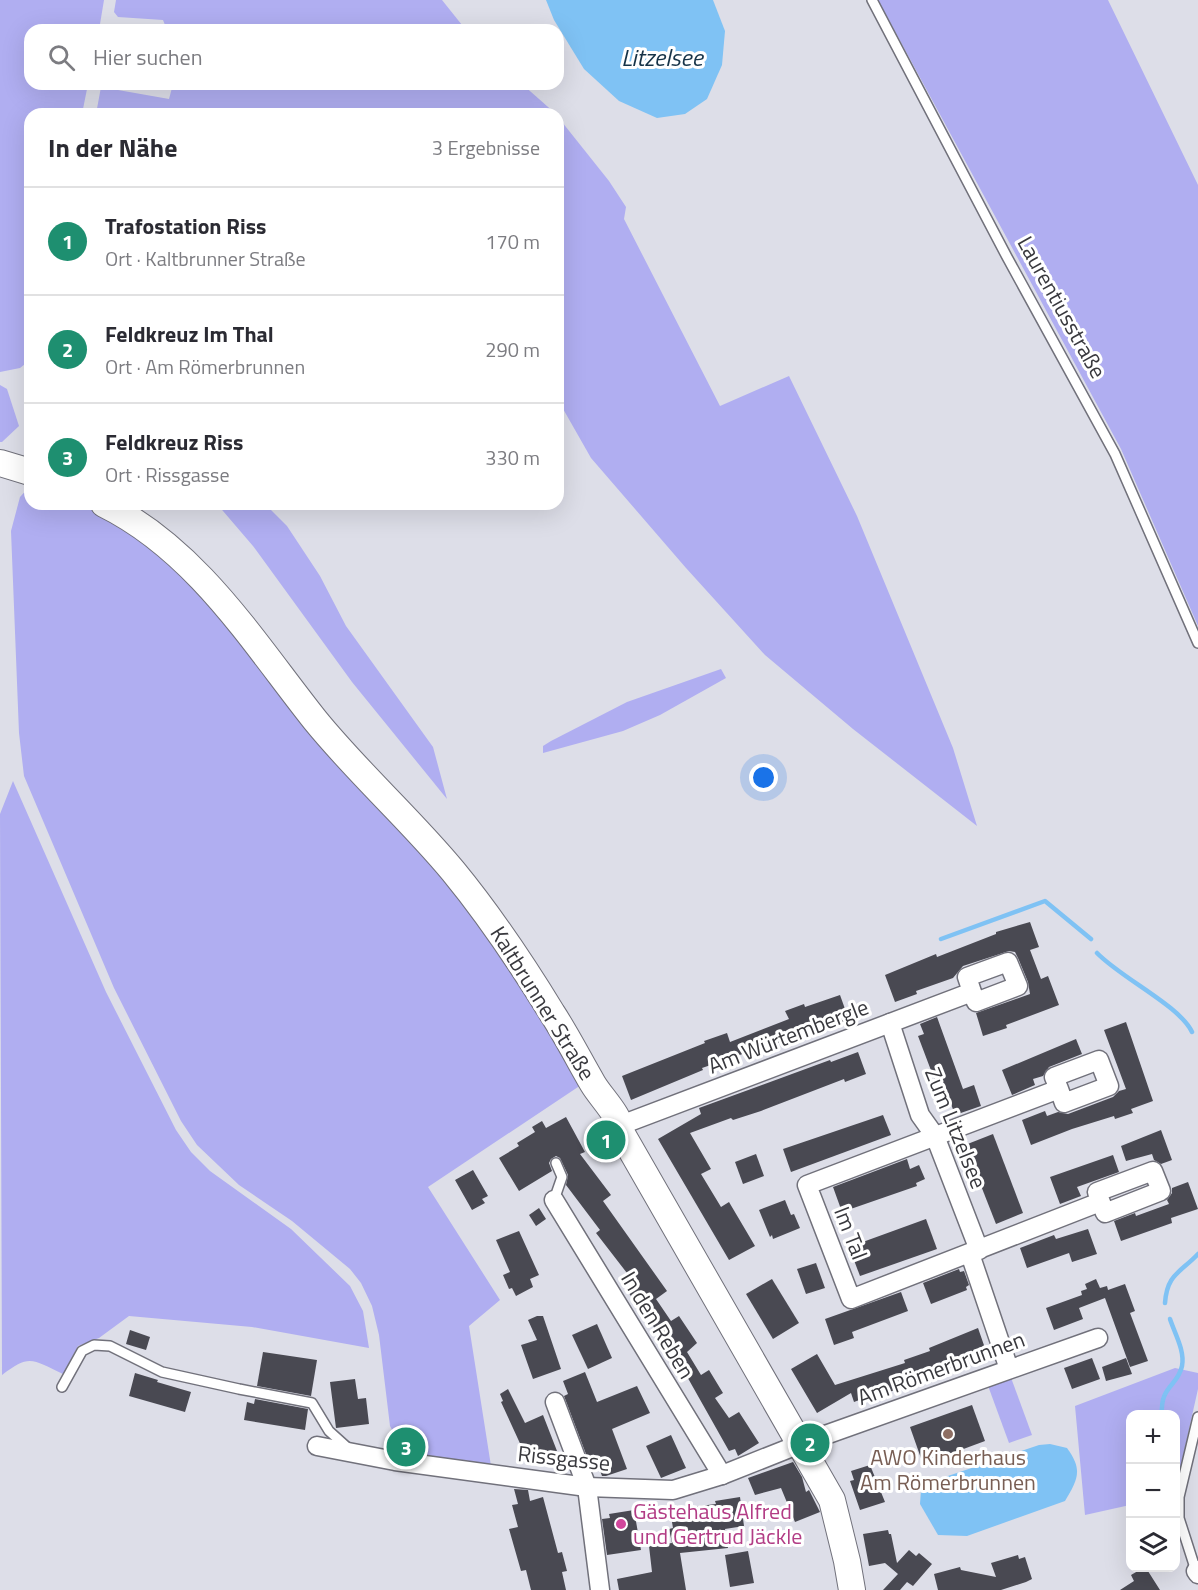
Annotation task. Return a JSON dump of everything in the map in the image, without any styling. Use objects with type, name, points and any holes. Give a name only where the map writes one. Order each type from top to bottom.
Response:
[{"type":"street","points":[[0,463],[24,470]]},
{"type":"street","name":"Kaltbrunner Straße","points":[[117,510],[176,554],[220,599],[260,646],[316,720],[452,870],[491,920],[552,1012],[594,1085],[621,1125],[622,1134],[832,1500],[852,1590]]},
{"type":"street","name":"Am Würtembergle","points":[[621,1125],[972,992]]},
{"type":"street","name":"Zum Litzelsee","points":[[890,1023],[920,1115],[935,1136],[975,1252],[1009,1368]]},
{"type":"street","name":"Im Tal","points":[[1059,1089],[807,1185],[850,1299],[1101,1202]]},
{"type":"street","name":"In den Reben","points":[[554,1200],[722,1475]]},
{"type":"street","name":"Am Römerbrunnen","points":[[800,1444],[1098,1338]]},
{"type":"street","points":[[555,1402],[586,1487],[600,1590]]},
{"type":"street","name":"Rissgasse","points":[[317,1446],[395,1461],[586,1487],[673,1490],[722,1475],[800,1444]]},
{"type":"lane","name":"Laurentiusstraße","points":[[872,0],[1007,257],[1115,454],[1198,643]]},
{"type":"lane","points":[[554,1200],[562,1177],[556,1163]]},
{"type":"lane","points":[[62,1387],[82,1351],[94,1345],[110,1346],[162,1372],[312,1403],[329,1431],[353,1453]]},
{"type":"lane","points":[[1198,1417],[1179,1497],[1179,1518],[1198,1572]]},
{"type":"shaded area","points":[[0,0],[104,0],[100,24],[24,24],[24,90],[87,90],[83,108],[24,108],[24,365],[20,368],[0,372]]},
{"type":"shaded area","points":[[116,0],[442,0],[461,24],[165,24],[163,20],[118,17],[114,12]]},
{"type":"shaded area","points":[[878,0],[1108,0],[1198,185],[1198,626],[1121,449]]},
{"type":"shaded area","points":[[100,90],[118,90],[169,99],[171,90],[529,90],[549,108],[97,108]]},
{"type":"shaded area","points":[[564,125],[609,181],[626,207],[624,219],[720,406],[789,376],[857,516],[953,748],[977,826],[853,729],[765,655],[591,458],[564,411]]},
{"type":"shaded area","points":[[0,385],[7,389],[19,426],[2,442],[0,442]]},
{"type":"shaded area","points":[[24,493],[24,510],[97,510],[120,523],[170,561],[215,604],[486,927],[584,1083],[428,1187],[500,1300],[469,1326],[491,1466],[415,1458],[403,1450],[390,1426],[379,1335],[372,1306],[361,1283],[350,1269],[292,1221],[239,1185],[197,1145],[181,1121],[114,988],[24,776],[19,733],[11,531],[20,497]]},
{"type":"shaded area","points":[[222,510],[271,510],[287,526],[320,576],[346,626],[433,747],[447,799],[352,682],[253,546]]},
{"type":"shaded area","points":[[721,669],[726,678],[660,715],[623,731],[543,753],[543,746],[551,741],[627,702]]},
{"type":"shaded area","points":[[13,781],[106,992],[176,1130],[191,1152],[210,1171],[291,1229],[350,1286],[363,1311],[369,1348],[252,1327],[129,1316],[99,1338],[78,1346],[63,1374],[38,1362],[26,1361],[2,1375],[0,814]]},
{"type":"shaded area","points":[[1175,1368],[1198,1373],[1198,1389],[1180,1469],[1180,1410],[1126,1410],[1126,1506],[1085,1515],[1075,1406]]},
{"type":"shaded area","points":[[1010,1375],[1032,1435],[1009,1443],[987,1383]]},
{"type":"water","name":"Litzelsee","points":[[546,0],[713,0],[725,31],[722,65],[707,99],[685,114],[657,118],[619,101],[584,69],[564,36],[564,24],[556,24]]},
{"type":"water","points":[[1050,1444],[1067,1448],[1077,1469],[1076,1480],[1065,1501],[967,1536],[938,1535],[920,1504],[921,1490],[945,1477],[1039,1445]]},
{"type":"building","points":[[1030,922],[1039,947],[1030,950],[1041,979],[1048,976],[1059,1005],[983,1036],[976,1013],[1030,994],[1028,982],[1018,958],[1015,952],[1009,951],[963,966],[953,978],[916,991],[917,994],[895,1002],[885,975],[936,954],[937,957],[996,934],[996,932]]},
{"type":"building","points":[[840,995],[849,1020],[797,1040],[795,1036],[758,1051],[757,1049],[702,1068],[703,1070],[631,1100],[622,1076],[727,1033],[730,1042],[789,1019],[785,1011]]},
{"type":"building","points":[[937,1017],[963,1089],[974,1085],[981,1106],[955,1115],[942,1079],[935,1081],[918,1036],[924,1034],[920,1024]]},
{"type":"building","points":[[1126,1022],[1153,1101],[1131,1109],[1133,1113],[1115,1119],[1114,1116],[1072,1129],[1031,1145],[1022,1120],[1045,1111],[1047,1116],[1058,1112],[1068,1114],[1113,1097],[1119,1091],[1126,1089],[1104,1030]]},
{"type":"building","points":[[1076,1039],[1082,1054],[1049,1067],[1043,1076],[1033,1079],[1035,1085],[1012,1095],[1002,1070]]},
{"type":"building","points":[[858,1052],[866,1074],[845,1082],[844,1079],[761,1111],[733,1120],[731,1118],[690,1133],[711,1169],[701,1174],[721,1207],[729,1202],[755,1246],[729,1260],[658,1139],[701,1114],[699,1108]]},
{"type":"building","points":[[883,1115],[891,1135],[791,1172],[783,1149]]},
{"type":"building","points":[[566,1117],[585,1152],[580,1154],[611,1195],[603,1201],[667,1291],[656,1299],[671,1321],[679,1316],[697,1343],[687,1352],[701,1375],[709,1370],[723,1393],[715,1398],[729,1418],[739,1412],[759,1443],[738,1456],[735,1449],[729,1451],[676,1357],[672,1359],[654,1332],[656,1330],[628,1292],[637,1286],[596,1233],[600,1230],[566,1185],[568,1175],[560,1158],[556,1156],[551,1159],[549,1163],[552,1171],[519,1191],[499,1158],[519,1146],[517,1143],[535,1132],[532,1127],[542,1121],[546,1128]]},
{"type":"building","points":[[1161,1130],[1172,1160],[1161,1164],[1154,1160],[1152,1154],[1126,1161],[1121,1146]]},
{"type":"building","points":[[993,1134],[1023,1213],[996,1224],[965,1145]]},
{"type":"building","points":[[756,1154],[764,1176],[743,1184],[735,1162]]},
{"type":"building","points":[[1113,1155],[1119,1172],[1077,1187],[1081,1196],[1060,1204],[1050,1177]]},
{"type":"building","points":[[907,1159],[910,1169],[919,1165],[925,1179],[916,1183],[917,1186],[842,1212],[833,1187]]},
{"type":"building","points":[[473,1170],[488,1196],[482,1199],[485,1203],[472,1210],[455,1180]]},
{"type":"building","points":[[1188,1182],[1198,1209],[1171,1218],[1172,1223],[1121,1241],[1114,1221],[1169,1204],[1167,1200],[1172,1193],[1172,1188]]},
{"type":"building","points":[[785,1200],[800,1228],[773,1239],[772,1235],[770,1237],[759,1210]]},
{"type":"building","points":[[539,1208],[546,1219],[536,1226],[529,1215]]},
{"type":"building","points":[[926,1219],[937,1249],[860,1276],[849,1247]]},
{"type":"building","points":[[1088,1229],[1097,1254],[1072,1262],[1069,1253],[1027,1268],[1020,1248],[1054,1235],[1056,1239]]},
{"type":"building","points":[[519,1231],[539,1275],[530,1279],[533,1287],[516,1296],[512,1288],[509,1289],[503,1275],[510,1272],[496,1240]]},
{"type":"building","points":[[816,1263],[825,1288],[806,1294],[797,1269]]},
{"type":"building","points":[[959,1269],[960,1272],[964,1271],[969,1285],[966,1287],[967,1290],[931,1304],[923,1283]]},
{"type":"building","points":[[772,1279],[799,1323],[773,1339],[746,1294]]},
{"type":"building","points":[[1096,1279],[1100,1288],[1107,1286],[1108,1290],[1125,1284],[1135,1311],[1130,1313],[1148,1361],[1130,1367],[1105,1298],[1079,1308],[1083,1319],[1054,1330],[1046,1308],[1082,1295],[1081,1291],[1087,1289],[1085,1284]]},
{"type":"building","points":[[901,1292],[908,1311],[852,1332],[854,1338],[834,1345],[825,1319]]},
{"type":"building","points":[[543,1316],[561,1369],[533,1379],[521,1345],[537,1340],[528,1320]]},
{"type":"building","points":[[597,1324],[612,1358],[588,1369],[572,1335]]},
{"type":"building","points":[[978,1328],[986,1351],[956,1361],[958,1366],[884,1394],[883,1391],[854,1402],[851,1393],[817,1413],[791,1369],[817,1354],[835,1385],[905,1363],[904,1360],[930,1351],[929,1348]]},
{"type":"building","points":[[130,1330],[150,1337],[146,1350],[126,1344]]},
{"type":"building","points":[[263,1352],[317,1360],[311,1396],[257,1386]]},
{"type":"building","points":[[1092,1358],[1100,1379],[1072,1389],[1064,1368]]},
{"type":"building","points":[[1126,1358],[1132,1374],[1106,1381],[1102,1367]]},
{"type":"building","points":[[585,1372],[597,1402],[637,1386],[650,1413],[612,1429],[627,1469],[606,1476],[602,1476],[596,1459],[589,1462],[564,1396],[568,1394],[563,1381]]},
{"type":"building","points":[[135,1373],[191,1392],[185,1412],[129,1396]]},
{"type":"building","points":[[355,1379],[358,1399],[366,1398],[369,1424],[336,1428],[330,1382]]},
{"type":"building","points":[[508,1389],[525,1423],[543,1415],[557,1451],[529,1463],[501,1402],[503,1401],[500,1394]]},
{"type":"building","points":[[255,1399],[308,1409],[305,1430],[244,1420],[247,1402],[254,1404]]},
{"type":"building","name":"AWO Kinderhaus Am Römerbrunnen","points":[[972,1405],[985,1441],[923,1464],[910,1427]]},
{"type":"building","points":[[671,1435],[686,1468],[661,1478],[646,1446]]},
{"type":"building","points":[[793,1462],[802,1477],[806,1492],[809,1490],[820,1512],[795,1522],[781,1488],[755,1495],[748,1478]]},
{"type":"building","points":[[870,1465],[885,1502],[860,1510],[850,1481],[854,1480],[851,1471]]},
{"type":"building","points":[[514,1489],[528,1490],[530,1501],[543,1497],[558,1553],[562,1552],[567,1571],[562,1572],[566,1590],[531,1590],[526,1570],[521,1571],[509,1529],[518,1527],[512,1505],[518,1504]]},
{"type":"building","points":[[740,1497],[744,1526],[725,1529],[728,1548],[680,1553],[686,1590],[619,1590],[617,1579],[652,1572],[649,1546],[672,1543],[669,1529],[673,1528],[671,1516],[676,1516],[674,1509],[716,1504],[715,1501]]},
{"type":"building","points":[[634,1510],[641,1550],[607,1555],[602,1519],[610,1518],[609,1514]]},
{"type":"building","points":[[888,1530],[891,1534],[897,1563],[909,1550],[916,1556],[919,1553],[932,1564],[913,1586],[907,1582],[900,1590],[883,1590],[898,1574],[885,1563],[869,1566],[863,1534]]},
{"type":"building","points":[[748,1551],[754,1583],[730,1587],[725,1555]]},
{"type":"building","points":[[1018,1555],[1019,1559],[1025,1557],[1032,1579],[1026,1582],[1001,1590],[938,1590],[934,1574],[960,1567],[961,1570],[996,1577],[991,1563]]},
{"type":"building","points":[[1136,1572],[1149,1572],[1160,1590],[1120,1590],[1134,1581],[1131,1575]]},
{"type":"waterway","points":[[941,939],[1045,901],[1091,939]]},
{"type":"waterway","points":[[1097,953],[1107,963],[1163,1002],[1185,1022],[1192,1032]]},
{"type":"waterway","points":[[1165,1303],[1168,1286],[1172,1280],[1198,1254]]},
{"type":"waterway","points":[[1162,1410],[1166,1392],[1180,1373],[1183,1360],[1170,1319]]},
{"type":"place","name":"Trafostation Riss","points":[[606,1140]]},
{"type":"place","name":"AWO Kinderhaus Am Römerbrunnen","points":[[948,1434]]},
{"type":"place","name":"Feldkreuz Im Thal","points":[[810,1443]]},
{"type":"place","name":"Feldkreuz Riss","points":[[406,1447]]},
{"type":"place","name":"Gästehaus Alfred und Gertrud Jäckle","points":[[621,1524]]}]
